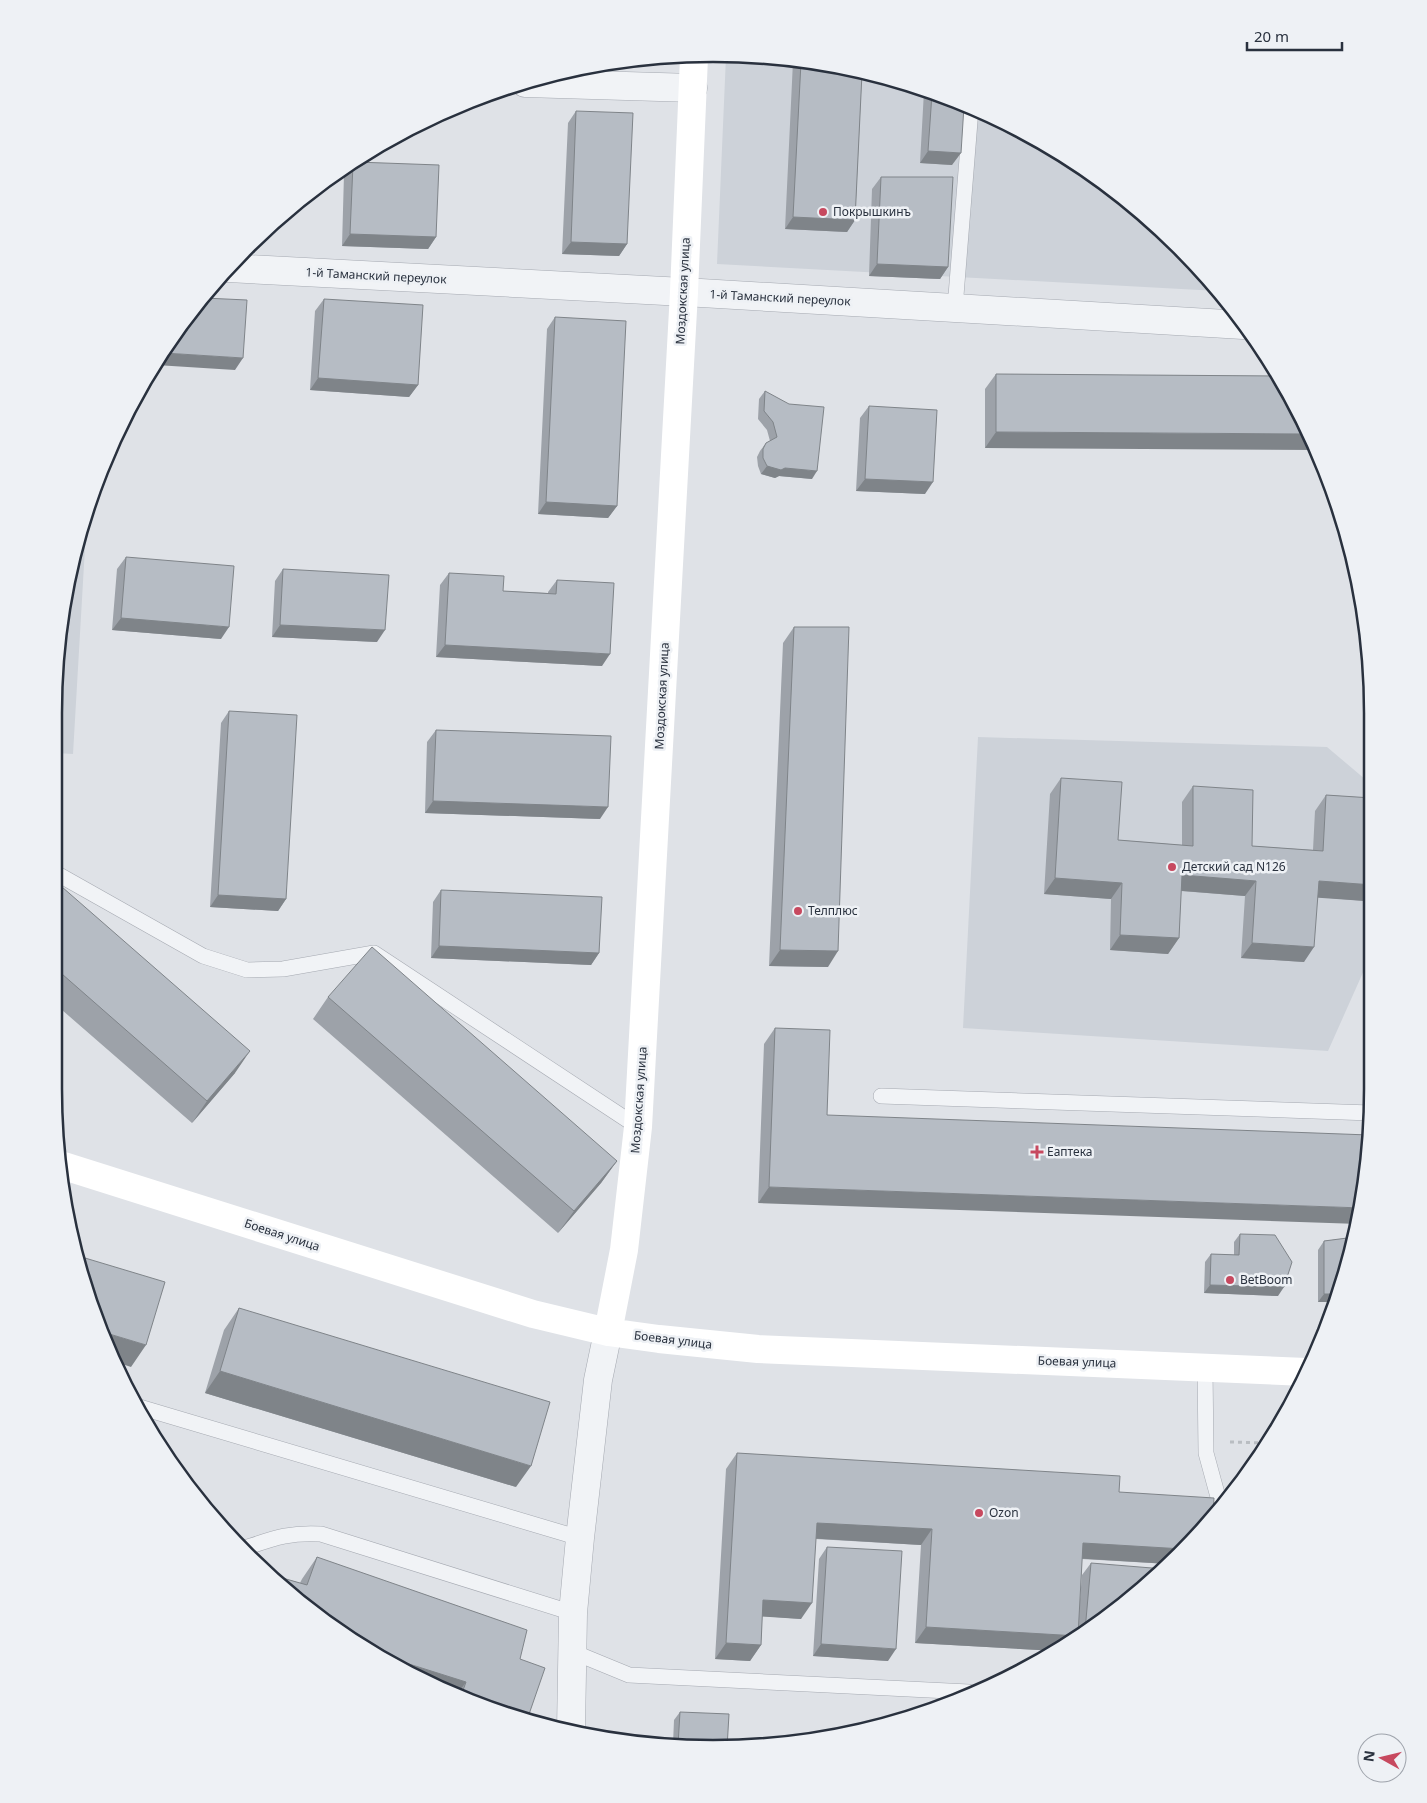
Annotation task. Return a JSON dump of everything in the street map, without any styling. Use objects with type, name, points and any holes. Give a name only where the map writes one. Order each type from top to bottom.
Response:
[{"type":"main road","name":"Моздокская улица","points":[[608,1332],[624,1250],[638,1127],[684,292],[694,63]]},
{"type":"main road","name":"Боевая улица","points":[[67,1167],[532,1314],[608,1332],[758,1349],[1299,1372]]},
{"type":"street","points":[[550,84],[693,88]]},
{"type":"street","name":"1-й Таманский переулок","points":[[238,269],[684,292],[1236,326]]},
{"type":"street","points":[[571,1724],[574,1613],[580,1538],[598,1380],[608,1332]]},
{"type":"lane","points":[[955,308],[970,116]]},
{"type":"lane","points":[[62,877],[203,956],[246,970],[283,968],[374,953],[638,1127]]},
{"type":"lane","points":[[881,1096],[1363,1113]]},
{"type":"lane","points":[[1204,1368],[1206,1453],[1219,1500]]},
{"type":"lane","points":[[147,1409],[580,1538]]},
{"type":"lane","points":[[250,1546],[279,1536],[321,1534],[574,1613]]},
{"type":"lane","points":[[573,1652],[629,1675],[961,1692]]},
{"type":"path","points":[[1206,1441],[1260,1443]]},
{"type":"shaded area","points":[[726,63],[756,64],[841,75],[882,85],[923,97],[963,112],[1001,130],[1075,172],[1110,197],[1174,253],[1208,290],[717,264]]},
{"type":"shaded area","points":[[85,544],[73,754],[62,753],[64,671],[75,586]]},
{"type":"shaded area","name":"Детский сад N126","points":[[978,737],[1327,747],[1364,778],[1364,970],[1328,1051],[963,1028]]},
{"type":"building","points":[[801,68],[862,80],[855,220],[793,217]]},
{"type":"building","points":[[932,100],[964,112],[961,153],[928,151]]},
{"type":"building","points":[[576,111],[633,113],[627,244],[571,242]]},
{"type":"building","points":[[368,162],[439,165],[436,237],[350,234],[353,172]]},
{"type":"building","points":[[881,177],[953,177],[948,267],[877,264]]},
{"type":"building","points":[[212,298],[247,300],[243,358],[171,353]]},
{"type":"building","points":[[324,299],[423,305],[418,385],[318,378]]},
{"type":"building","points":[[555,317],[626,321],[617,506],[546,502]]},
{"type":"building","points":[[996,374],[1270,376],[1301,434],[996,432]]},
{"type":"building","points":[[765,391],[789,404],[824,407],[817,471],[785,468],[781,470],[767,466],[763,458],[763,449],[766,443],[777,437],[773,422],[764,411]]},
{"type":"building","points":[[869,406],[937,410],[933,482],[865,479]]},
{"type":"building","points":[[126,557],[234,566],[229,627],[121,618]]},
{"type":"building","points":[[283,569],[389,575],[385,630],[280,625]]},
{"type":"building","points":[[449,573],[504,576],[503,591],[556,594],[557,580],[614,583],[610,654],[445,645]]},
{"type":"building","points":[[794,627],[849,627],[838,951],[780,950]]},
{"type":"building","points":[[229,711],[297,715],[286,899],[218,895]]},
{"type":"building","points":[[436,730],[611,736],[608,807],[433,801]]},
{"type":"building","points":[[1061,778],[1122,782],[1118,840],[1193,846],[1193,786],[1253,790],[1252,846],[1323,851],[1326,795],[1364,797],[1364,884],[1319,881],[1314,947],[1252,943],[1256,881],[1182,875],[1179,938],[1120,935],[1122,883],[1055,878]]},
{"type":"building","points":[[62,887],[250,1051],[207,1101],[62,974]]},
{"type":"building","points":[[441,890],[602,897],[599,953],[439,946]]},
{"type":"building","points":[[372,947],[617,1161],[574,1211],[328,997]]},
{"type":"building","points":[[775,1028],[830,1030],[827,1115],[1363,1135],[1354,1208],[769,1187]]},
{"type":"building","points":[[1240,1234],[1275,1235],[1292,1262],[1284,1287],[1210,1285],[1211,1254],[1239,1255]]},
{"type":"building","points":[[1347,1238],[1331,1294],[1324,1294],[1324,1241]]},
{"type":"building","points":[[85,1258],[165,1282],[146,1345],[110,1334]]},
{"type":"building","points":[[239,1308],[550,1402],[531,1466],[220,1371]]},
{"type":"building","points":[[737,1453],[1120,1476],[1119,1492],[1214,1498],[1214,1506],[1175,1549],[1083,1543],[1078,1629],[1068,1635],[926,1627],[932,1529],[817,1523],[812,1603],[763,1600],[761,1645],[726,1643]]},
{"type":"building","points":[[827,1547],[902,1551],[896,1649],[821,1644]]},
{"type":"building","points":[[317,1557],[527,1630],[520,1659],[545,1668],[529,1713],[464,1691],[466,1682],[409,1664],[388,1653],[352,1631],[283,1578],[307,1585]]},
{"type":"building","points":[[1091,1563],[1155,1568],[1110,1606],[1086,1623]]},
{"type":"building","points":[[680,1712],[729,1714],[727,1740],[678,1739]]},
{"type":"place","name":"Покрышкинъ","points":[[823,212]]},
{"type":"place","name":"Детский сад N126","points":[[1172,867]]},
{"type":"place","name":"Телплюс","points":[[798,911]]},
{"type":"place","name":"Еаптека","points":[[1037,1152]]},
{"type":"place","name":"BetBoom","points":[[1230,1280]]},
{"type":"place","name":"Ozon","points":[[979,1513]]}]
